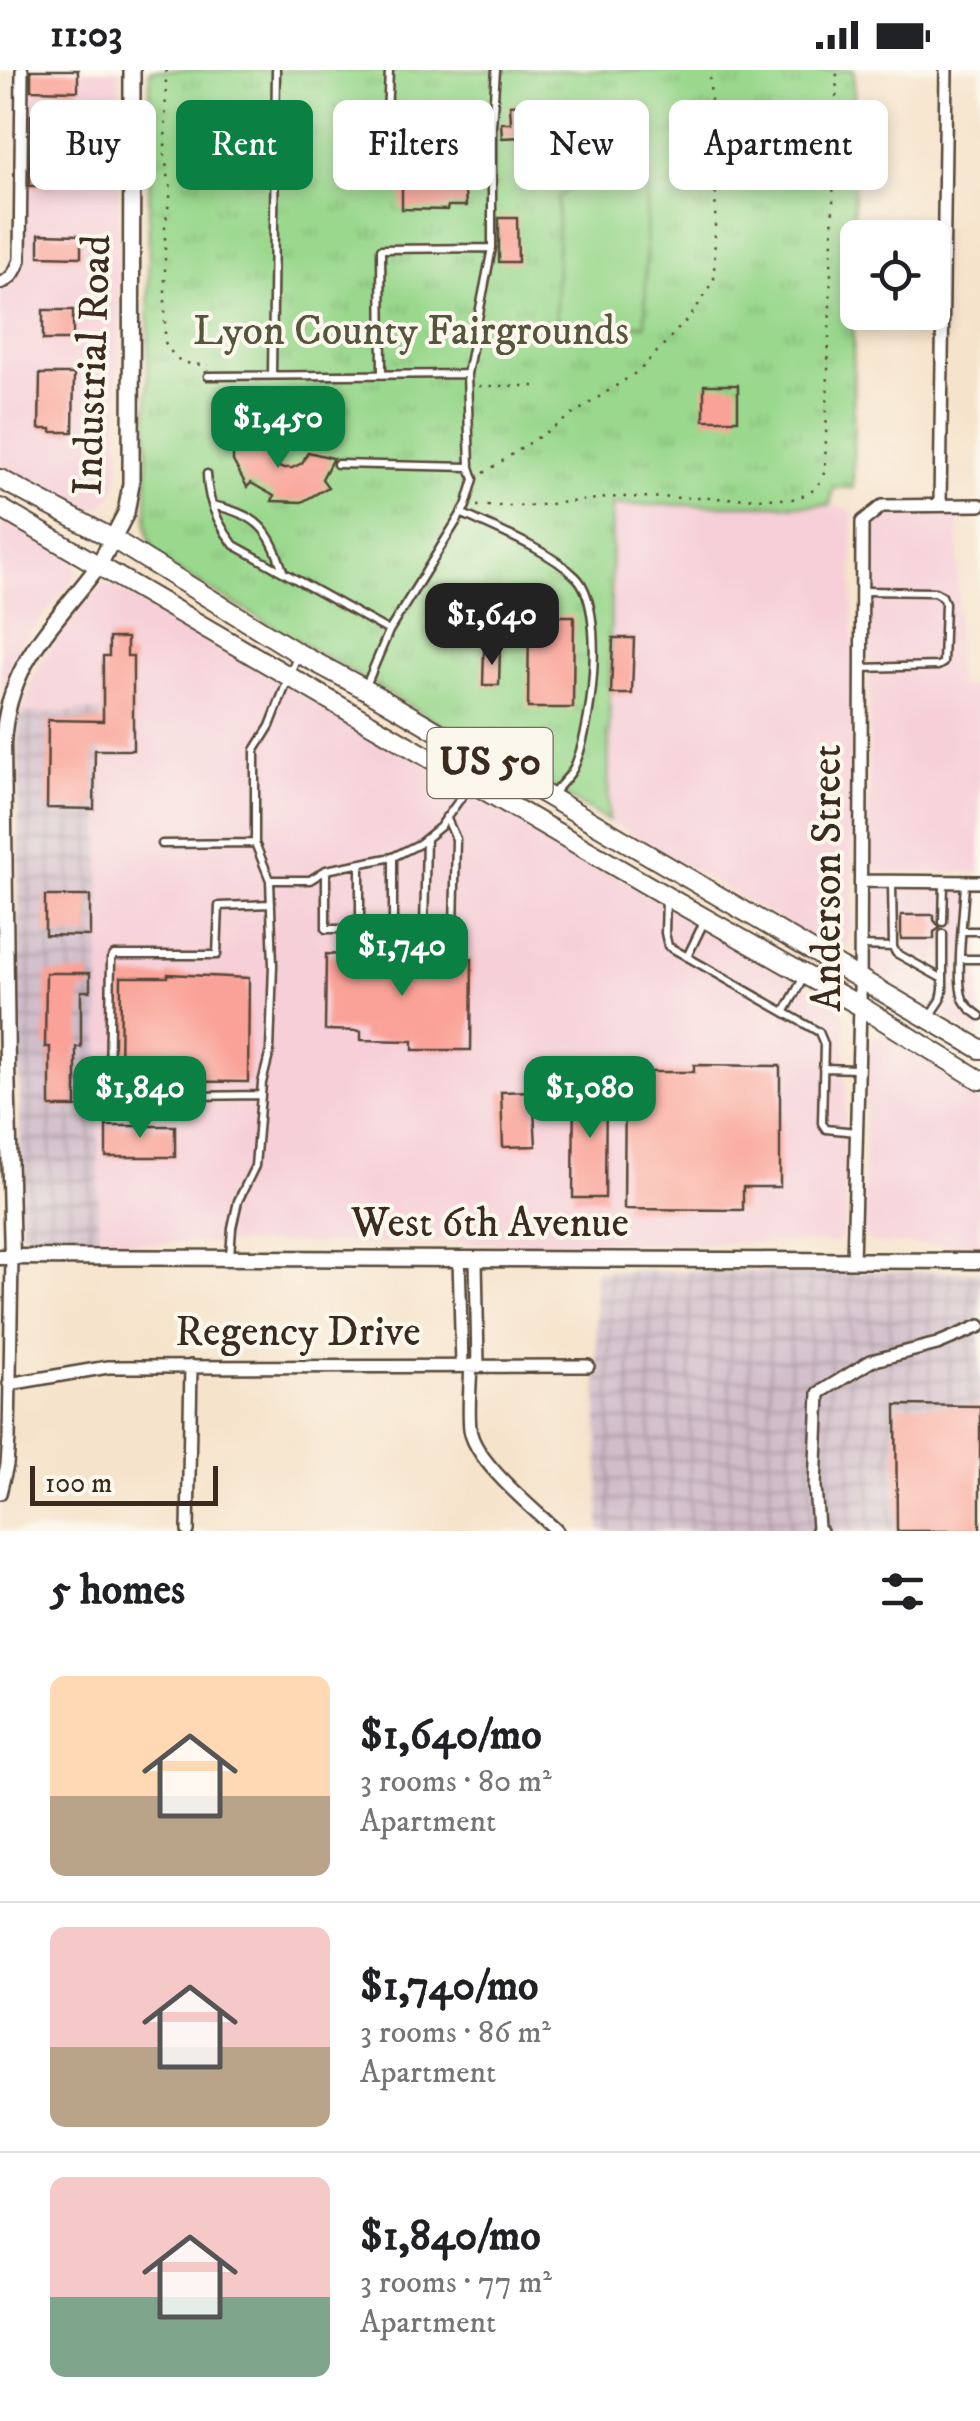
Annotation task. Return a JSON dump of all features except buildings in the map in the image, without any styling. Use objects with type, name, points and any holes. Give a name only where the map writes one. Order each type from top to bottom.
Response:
[{"type":"main road","name":"Industrial Road","points":[[99,565],[126,513],[132,484],[132,70]]},
{"type":"main road","name":"US 50","points":[[0,479],[114,539],[298,653],[978,1043]]},
{"type":"main road","name":"US 50","points":[[0,508],[860,1006],[980,1080]]},
{"type":"street","points":[[0,283],[7,281],[20,260],[22,70]]},
{"type":"street","points":[[946,70],[940,505],[980,505]]},
{"type":"street","name":"Anderson Street","points":[[853,1261],[861,946],[862,522],[882,506],[940,505]]},
{"type":"street","points":[[0,1492],[7,1465],[9,1384],[3,744],[6,692],[34,648],[99,565]]},
{"type":"street","points":[[861,882],[980,882]]},
{"type":"street","name":"West 6th Avenue","points":[[6,1257],[980,1261]]},
{"type":"street","points":[[459,1258],[470,1366]]},
{"type":"street","points":[[476,1258],[470,1432],[476,1450],[556,1531]]},
{"type":"street","points":[[821,1531],[814,1486],[819,1393],[871,1361],[937,1344],[980,1326]]},
{"type":"street","points":[[188,1531],[191,1366]]},
{"type":"street","name":"Regency Drive","points":[[9,1384],[108,1367],[588,1366]]},
{"type":"lane","points":[[272,375],[276,70]]},
{"type":"lane","points":[[388,100],[389,70]]},
{"type":"lane","points":[[365,689],[388,631],[464,510],[474,479],[470,467],[467,374],[492,248],[496,70]]},
{"type":"lane","points":[[382,374],[381,249],[492,248]]},
{"type":"lane","points":[[208,376],[467,374]]},
{"type":"lane","points":[[337,464],[470,467]]},
{"type":"lane","points":[[207,474],[211,504],[234,544],[388,631]]},
{"type":"lane","points":[[211,504],[236,510],[260,525],[274,543],[283,571]]},
{"type":"lane","points":[[464,510],[560,564],[578,578],[587,595],[594,630],[592,686],[582,744],[572,771],[550,797]]},
{"type":"lane","points":[[861,668],[938,666],[943,663],[945,652],[942,596],[935,592],[862,591]]},
{"type":"lane","points":[[230,1257],[238,1202],[255,1166],[261,1095],[270,1051],[270,880],[255,842],[255,750],[270,726],[298,653]]},
{"type":"lane","points":[[270,880],[310,880],[326,870],[393,857],[426,838],[472,783]]},
{"type":"lane","points":[[326,870],[326,929],[454,929],[456,839],[446,818]]},
{"type":"lane","points":[[424,929],[426,838]]},
{"type":"lane","points":[[162,844],[255,842]]},
{"type":"lane","points":[[393,857],[393,929]]},
{"type":"lane","points":[[360,864],[360,929]]},
{"type":"lane","points":[[892,882],[896,953],[943,979]]},
{"type":"lane","points":[[943,922],[944,882]]},
{"type":"lane","points":[[965,882],[962,996],[980,1016]]},
{"type":"lane","points":[[666,896],[668,946],[819,1032],[824,1044],[822,1123],[826,1129],[857,1132]]},
{"type":"lane","points":[[261,1095],[112,1094],[111,959],[114,955],[217,955],[219,906],[271,904]]},
{"type":"lane","points":[[688,957],[705,919]]},
{"type":"lane","points":[[963,932],[980,931]]},
{"type":"lane","points":[[929,1018],[941,1000],[943,934]]},
{"type":"lane","points":[[861,946],[893,947]]},
{"type":"lane","points":[[961,960],[980,960]]},
{"type":"lane","points":[[785,1011],[805,975]]},
{"type":"lane","points":[[823,1068],[859,1069]]},
{"type":"path","points":[[166,70],[165,158],[171,191],[165,226],[165,342],[173,357],[187,364],[208,365]]},
{"type":"path","points":[[474,479],[640,370],[694,312],[714,279],[716,176],[708,70]]},
{"type":"path","points":[[464,510],[617,497],[792,498],[816,490],[825,470],[837,70]]},
{"type":"path","points":[[468,386],[537,386]]},
{"type":"shaded area","points":[[28,70],[119,70],[119,100],[30,100],[30,190],[119,190],[119,465],[112,496],[94,509],[68,506],[0,467],[0,288],[25,261]]},
{"type":"shaded area","points":[[611,505],[830,505],[853,510],[853,925],[842,948],[823,946],[608,821]]},
{"type":"shaded area","points":[[959,513],[957,686],[980,686],[980,872],[880,872],[869,867],[868,861],[871,531],[876,520],[885,514]]},
{"type":"shaded area","points":[[0,514],[74,560],[77,572],[13,658],[0,693]]},
{"type":"shaded area","points":[[108,583],[841,1006],[846,1019],[842,1238],[831,1243],[98,1243],[101,712],[21,713],[35,672],[48,649],[98,587]]},
{"type":"shaded area","points":[[101,711],[98,1243],[33,1242],[21,1230],[19,720],[21,713]]},
{"type":"shaded area","points":[[980,888],[980,1039],[869,972],[867,901],[872,890]]},
{"type":"shaded area","points":[[888,1033],[980,1086],[980,1245],[876,1244],[864,1236],[866,1054],[874,1037]]},
{"type":"shaded area","points":[[595,1271],[980,1272],[980,1531],[600,1531]]},
{"type":"green space","name":"Lyon County Fairgrounds","points":[[150,70],[854,70],[854,100],[669,100],[669,190],[854,190],[854,220],[840,220],[840,330],[853,330],[853,488],[833,487],[830,505],[612,505],[608,821],[166,564],[154,551],[147,524],[149,190],[156,190],[156,100],[150,100]]},
{"type":"green space","points":[[567,190],[647,190],[645,325],[564,323],[556,317],[558,198]]}]
